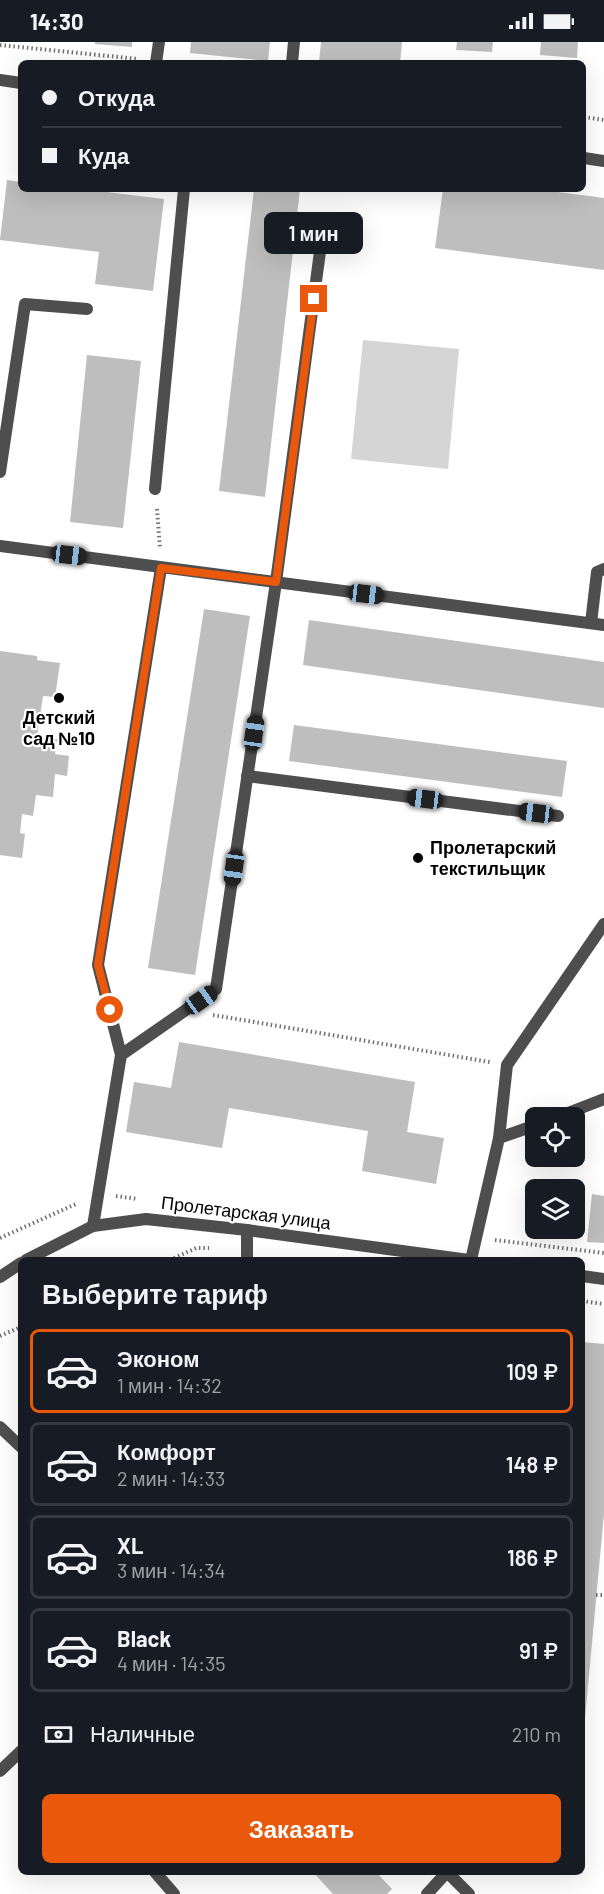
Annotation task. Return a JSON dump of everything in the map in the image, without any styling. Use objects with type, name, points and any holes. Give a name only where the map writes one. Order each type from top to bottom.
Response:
[{"type":"street","points":[[156,60],[159,42]]},
{"type":"street","points":[[292,60],[294,42]]},
{"type":"street","points":[[0,80],[18,83]]},
{"type":"street","points":[[586,158],[604,161]]},
{"type":"street","points":[[155,489],[184,192]]},
{"type":"street","points":[[121,1055],[216,989],[276,582],[323,229]]},
{"type":"street","points":[[0,472],[25,304],[87,309]]},
{"type":"street","points":[[0,546],[604,625]]},
{"type":"street","points":[[93,1226],[121,1055],[98,965],[161,568]]},
{"type":"street","points":[[591,623],[597,572],[604,569]]},
{"type":"street","points":[[247,776],[558,816]]},
{"type":"street","points":[[471,1257],[499,1138],[507,1065],[604,924]]},
{"type":"street","points":[[583,1107],[604,1099]]},
{"type":"street","points":[[499,1138],[525,1129]]},
{"type":"street","name":"Пролетарская улица","points":[[32,1257],[93,1226],[146,1219],[448,1257]]},
{"type":"street","points":[[246,1230],[248,1257]]},
{"type":"street","points":[[0,1277],[18,1265]]},
{"type":"street","points":[[585,1276],[604,1279]]},
{"type":"street","points":[[0,1427],[18,1444]]},
{"type":"street","points":[[0,1771],[18,1754]]},
{"type":"street","points":[[158,1875],[174,1894]]},
{"type":"street","points":[[427,1894],[444,1875]]},
{"type":"street","points":[[450,1875],[470,1894]]},
{"type":"path","points":[[0,45],[138,60]]},
{"type":"path","points":[[586,117],[604,120]]},
{"type":"path","points":[[155,489],[161,568]]},
{"type":"path","points":[[186,1010],[507,1065]]},
{"type":"path","points":[[585,1301],[604,1304]]},
{"type":"path","points":[[0,1336],[18,1328]]},
{"type":"path","points":[[596,1595],[604,1595]]},
{"type":"shaded area","points":[[363,340],[459,349],[448,469],[351,459]]},
{"type":"building","points":[[95,42],[132,42],[132,47],[95,44]]},
{"type":"building","points":[[191,42],[270,42],[268,60],[190,53]]},
{"type":"building","points":[[321,42],[402,42],[400,60],[319,60]]},
{"type":"building","points":[[457,42],[493,42],[492,52],[456,50]]},
{"type":"building","points":[[541,42],[578,42],[577,58],[540,55]]},
{"type":"building","points":[[7,180],[18,182],[18,192],[107,192],[164,199],[153,291],[95,284],[99,252],[0,240]]},
{"type":"building","points":[[254,192],[300,192],[265,497],[219,491]]},
{"type":"building","points":[[443,192],[558,192],[604,198],[604,270],[435,248]]},
{"type":"building","points":[[87,355],[141,361],[123,528],[70,522]]},
{"type":"building","points":[[204,609],[250,616],[195,975],[148,968]]},
{"type":"building","points":[[309,620],[604,662],[604,708],[303,665]]},
{"type":"building","points":[[0,651],[37,656],[37,660],[60,663],[55,697],[43,696],[37,737],[57,739],[55,754],[69,756],[67,776],[55,774],[53,797],[36,795],[33,816],[22,814],[20,833],[25,834],[22,858],[0,855]]},
{"type":"building","points":[[294,725],[567,761],[562,797],[289,761]]},
{"type":"building","points":[[179,1042],[415,1082],[407,1132],[444,1138],[436,1184],[362,1171],[368,1131],[229,1108],[222,1148],[126,1132],[134,1082],[171,1088]]},
{"type":"building","points":[[592,1194],[604,1196],[604,1243],[587,1242]]},
{"type":"building","points":[[585,1342],[604,1344],[604,1514],[585,1718]]},
{"type":"building","points":[[316,1875],[379,1875],[392,1889],[387,1894],[333,1894]]},
{"type":"place","name":"Детский сад №10","points":[[59,698]]},
{"type":"place","name":"Пролетарский текстильщик","points":[[418,858]]},
{"type":"route","points":[[110,1010],[98,965],[161,568],[276,582],[314,299]]}]
